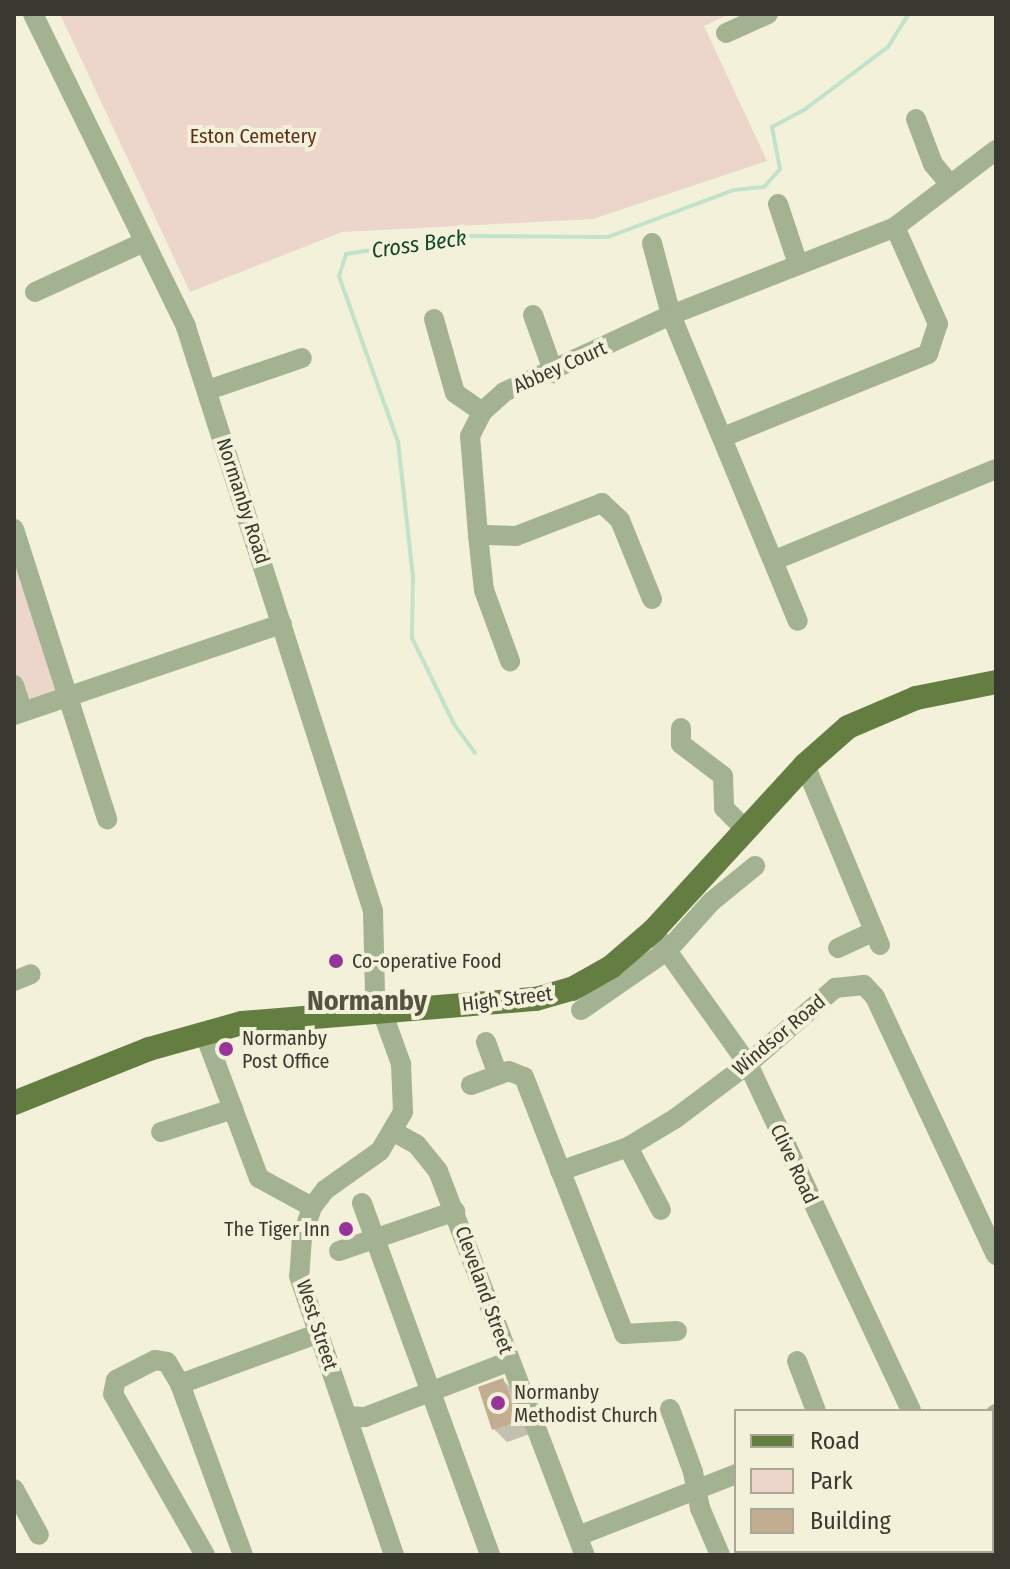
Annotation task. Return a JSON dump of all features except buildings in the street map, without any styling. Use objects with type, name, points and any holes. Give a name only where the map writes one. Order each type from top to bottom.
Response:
[{"type":"main road","name":"High Street","points":[[14,1103],[204,1032],[280,1018],[536,999],[572,989],[661,940],[746,830],[805,765],[877,710],[996,682]]},
{"type":"street","name":"Normanby Road","points":[[33,14],[186,327],[208,390],[364,876],[376,932],[375,992],[406,1092],[394,1132]]},
{"type":"street","points":[[726,33],[768,14]]},
{"type":"street","points":[[916,119],[933,164],[949,183]]},
{"type":"street","name":"Abbey Court","points":[[482,412],[504,392],[554,373],[671,315],[895,227],[996,150]]},
{"type":"street","points":[[778,204],[798,264]]},
{"type":"street","points":[[723,437],[928,354],[938,324],[895,227]]},
{"type":"street","points":[[35,292],[144,242]]},
{"type":"street","points":[[652,243],[671,315],[798,621]]},
{"type":"street","points":[[533,315],[554,373]]},
{"type":"street","points":[[434,319],[455,393],[482,412],[470,436],[484,590],[510,661]]},
{"type":"street","points":[[208,390],[302,358]]},
{"type":"street","points":[[775,560],[996,469]]},
{"type":"street","points":[[478,535],[516,536],[602,503],[620,520],[652,599]]},
{"type":"street","points":[[14,529],[107,819]]},
{"type":"street","points":[[14,685],[18,713],[282,624]]},
{"type":"street","points":[[681,728],[681,744],[723,776],[724,808],[746,830]]},
{"type":"street","points":[[805,765],[877,938],[838,948]]},
{"type":"street","points":[[581,1010],[661,940],[755,866]]},
{"type":"street","name":"Clive Road","points":[[661,940],[748,1064],[903,1409]]},
{"type":"street","name":"Windsor Road","points":[[560,1171],[628,1147],[748,1064],[835,988],[864,985],[875,997],[996,1255]]},
{"type":"street","points":[[204,1032],[259,1178],[312,1207],[325,1190],[380,1151],[394,1132]]},
{"type":"street","points":[[486,1042],[504,1073]]},
{"type":"street","points":[[471,1085],[504,1073],[524,1077],[624,1334],[677,1331]]},
{"type":"street","points":[[161,1132],[233,1109]]},
{"type":"street","name":"Cleveland Street","points":[[394,1132],[428,1154],[455,1211],[581,1546]]},
{"type":"street","points":[[628,1147],[661,1210]]},
{"type":"street","points":[[362,1203],[428,1392],[490,1555]]},
{"type":"street","name":"West Street","points":[[312,1207],[302,1237],[299,1276],[317,1334],[357,1416],[394,1555]]},
{"type":"street","points":[[339,1251],[455,1211]]},
{"type":"street","points":[[180,1384],[317,1334]]},
{"type":"street","points":[[205,1555],[113,1394],[116,1380],[155,1360],[167,1362],[180,1384],[243,1555]]},
{"type":"street","points":[[357,1416],[510,1361]]},
{"type":"street","points":[[797,1361],[815,1409]]},
{"type":"street","points":[[670,1409],[720,1555]]},
{"type":"street","points":[[581,1546],[734,1475]]},
{"type":"street","points":[[14,1489],[39,1535]]},
{"type":"green space","name":"Eston Cemetery","points":[[60,14],[730,14],[704,26],[767,161],[593,219],[342,232],[190,292]]},
{"type":"green space","points":[[14,560],[58,694],[27,708],[14,669]]},
{"type":"waterway","name":"Cross Beck","points":[[475,753],[454,724],[412,638],[413,577],[398,442],[339,276],[346,254],[464,236],[608,237],[734,190],[764,187],[780,169],[772,127],[804,110],[888,47],[909,14]]},
{"type":"place","name":"Co-operative Food","points":[[336,961]]},
{"type":"place","name":"Normanby Post Office","points":[[226,1049]]},
{"type":"place","name":"The Tiger Inn","points":[[346,1229]]},
{"type":"place","name":"Normanby Methodist Church","points":[[498,1403]]},
{"type":"district","name":"Normanby","points":[[367,1001]]}]
